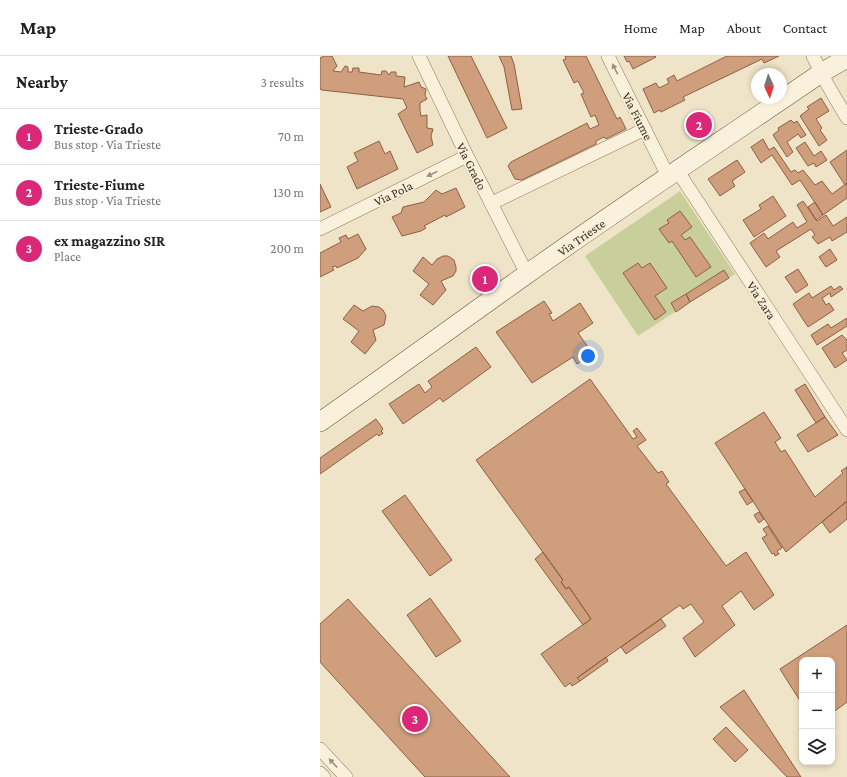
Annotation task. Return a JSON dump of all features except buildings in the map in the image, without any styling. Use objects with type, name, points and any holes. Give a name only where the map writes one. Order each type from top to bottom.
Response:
[{"type":"street","name":"Via Grado","points":[[419,56],[467,156],[527,274]]},
{"type":"street","name":"Via Fiume","points":[[608,56],[645,129],[673,173]]},
{"type":"street","points":[[813,56],[847,118]]},
{"type":"street","name":"Via Trieste","points":[[320,422],[416,355],[527,274],[673,173],[821,73],[847,58]]},
{"type":"street","points":[[492,203],[645,129]]},
{"type":"street","name":"Via Pola","points":[[320,229],[467,156]]},
{"type":"street","name":"Via Zara","points":[[673,173],[847,430]]},
{"type":"street","points":[[320,749],[346,777]]},
{"type":"street","points":[[320,773],[324,777]]},
{"type":"green space","points":[[680,191],[735,274],[638,336],[585,256]]},
{"type":"place","name":"Trieste-Fiume","points":[[699,125]]},
{"type":"place","name":"Trieste-Grado","points":[[485,279]]},
{"type":"place","name":"ex magazzino SIR","points":[[415,719]]}]
